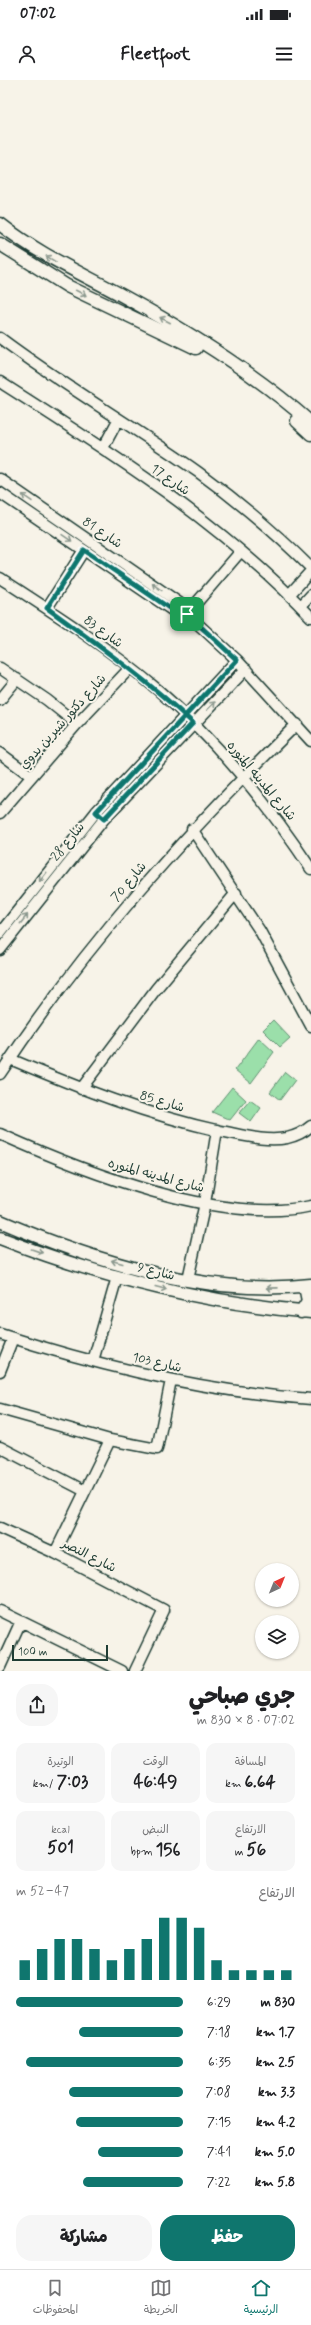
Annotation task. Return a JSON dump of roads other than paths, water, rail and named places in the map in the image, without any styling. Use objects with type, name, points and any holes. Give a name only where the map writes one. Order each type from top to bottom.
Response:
[{"type":"main road","points":[[0,224],[56,262],[170,322],[268,388],[311,423]]},
{"type":"main road","points":[[0,244],[67,286],[203,351],[259,389],[311,434]]},
{"type":"main road","name":"شارع 9","points":[[0,1221],[75,1250],[112,1261],[188,1279],[240,1287],[306,1286]]},
{"type":"main road","name":"شارع 9","points":[[0,1238],[117,1277],[219,1302],[306,1312]]},
{"type":"main road","points":[[306,1286],[308,1301],[306,1312]]},
{"type":"street","points":[[0,338],[56,380],[169,452],[228,494],[284,542],[311,569],[289,595]]},
{"type":"street","name":"شارع 17","points":[[0,382],[103,448],[182,504],[241,551],[311,617]]},
{"type":"street","points":[[103,448],[118,420]]},
{"type":"street","name":"شارع 81","points":[[0,479],[183,606],[187,613],[246,669],[311,740]]},
{"type":"street","name":"شارع 81","points":[[0,493],[175,612],[187,613]]},
{"type":"street","points":[[43,522],[49,513]]},
{"type":"street","points":[[47,608],[84,550]]},
{"type":"street","points":[[187,613],[241,551]]},
{"type":"street","name":"شارع 83","points":[[0,578],[47,608],[130,668],[185,716]]},
{"type":"street","points":[[301,606],[311,595]]},
{"type":"street","name":"شارع 28","points":[[0,933],[96,812],[237,660]]},
{"type":"street","points":[[0,668],[77,724]]},
{"type":"street","name":"شارع دكتور شيرين بدوي","points":[[0,813],[77,724],[130,668]]},
{"type":"street","name":"شارع 28","points":[[0,950],[104,819],[193,723],[246,669]]},
{"type":"street","points":[[0,700],[16,679]]},
{"type":"street","name":"شارع المدينه المنوره","points":[[185,716],[242,777],[280,824],[311,868]]},
{"type":"street","name":"شارع 70","points":[[0,1074],[115,918],[192,830],[242,777],[297,724]]},
{"type":"street","points":[[0,753],[31,776]]},
{"type":"street","points":[[96,812],[104,819]]},
{"type":"street","points":[[192,830],[236,893],[307,1006],[311,1026]]},
{"type":"street","points":[[81,1089],[156,989],[236,893]]},
{"type":"street","name":"شارع 85","points":[[10,1059],[81,1089],[148,1112],[217,1130],[264,1139],[276,1139],[297,1135],[311,1126]]},
{"type":"street","points":[[188,1279],[205,1203],[217,1130]]},
{"type":"street","name":"شارع المدينه المنوره","points":[[0,1134],[95,1173],[205,1203],[235,1209],[269,1212],[311,1206]]},
{"type":"street","points":[[92,1361],[117,1277]]},
{"type":"street","name":"شارع 103","points":[[0,1334],[92,1361],[171,1380],[311,1399]]},
{"type":"street","points":[[0,1371],[13,1338]]},
{"type":"street","points":[[0,1409],[110,1440],[157,1449],[171,1380]]},
{"type":"street","points":[[55,1553],[110,1440]]},
{"type":"street","points":[[0,1447],[85,1490]]},
{"type":"street","name":"شارع النصر","points":[[0,1528],[55,1553],[164,1610],[135,1671]]},
{"type":"street","points":[[0,1611],[122,1671]]},
{"type":"street","points":[[0,1668],[21,1621]]}]
